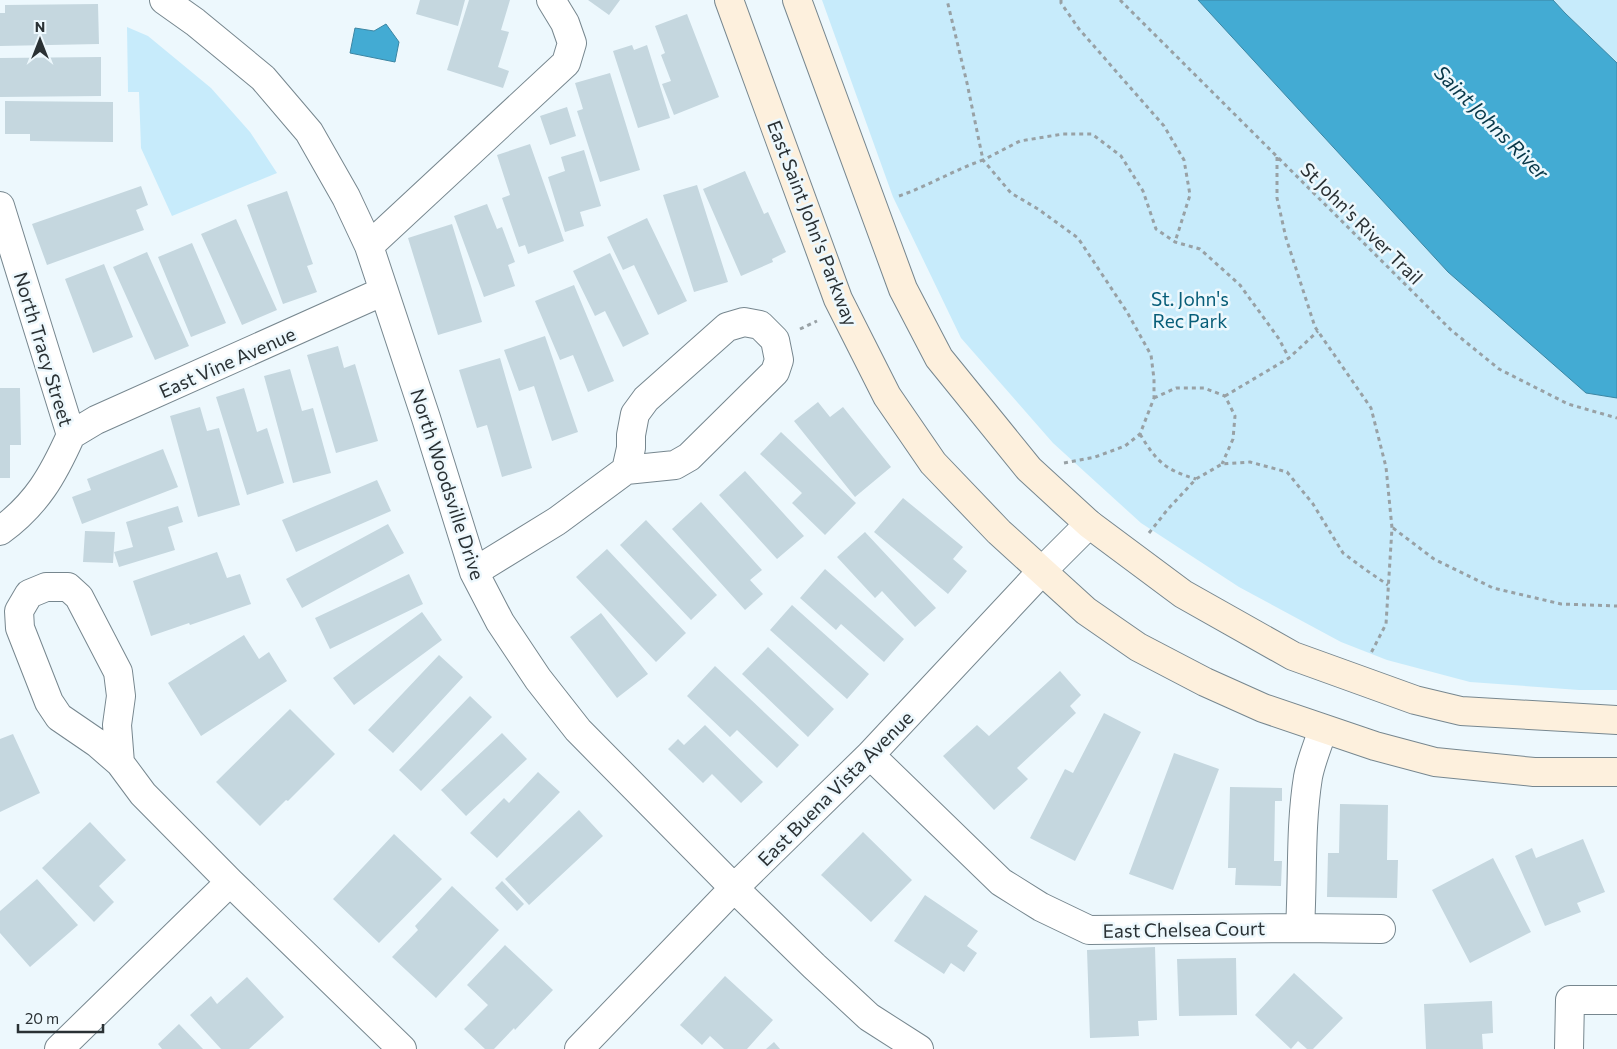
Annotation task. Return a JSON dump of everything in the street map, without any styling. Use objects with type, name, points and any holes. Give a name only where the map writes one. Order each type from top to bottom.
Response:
[{"type":"main road","name":"East Saint John's Parkway","points":[[729,0],[838,299],[887,396],[933,464],[999,532],[1086,611],[1138,647],[1205,682],[1247,701],[1375,746],[1435,762],[1534,772],[1617,772]]},
{"type":"main road","points":[[797,0],[903,289],[939,358],[1029,469],[1089,524],[1183,594],[1293,656],[1415,700],[1461,711],[1617,720]]},
{"type":"street","name":"North Woodsville Drive","points":[[164,0],[195,22],[263,78],[309,132],[346,197],[369,246],[474,572],[506,630],[538,680],[578,730],[814,966],[870,1017],[919,1049]]},
{"type":"street","points":[[369,246],[566,63],[572,43],[565,22],[551,0]]},
{"type":"street","name":"North Tracy Street","points":[[2,218],[71,434]]},
{"type":"street","name":"East Vine Avenue","points":[[71,434],[96,420],[384,291]]},
{"type":"street","points":[[474,572],[557,521],[626,470],[675,465],[689,457],[775,372],[779,360],[775,340],[760,325],[744,322],[727,327],[646,399],[635,414],[626,470]]},
{"type":"street","points":[[0,531],[29,506],[56,467],[71,434]]},
{"type":"street","name":"East Buena Vista Avenue","points":[[579,1049],[734,888],[870,755],[1042,571],[1089,524]]},
{"type":"street","points":[[120,763],[117,724],[122,696],[118,672],[79,597],[68,587],[46,587],[29,594],[19,611],[20,628],[49,702],[59,717],[97,743],[120,763],[143,794],[230,882],[402,1049]]},
{"type":"street","points":[[1300,928],[1302,827],[1309,775],[1323,729]]},
{"type":"street","name":"East Chelsea Court","points":[[870,755],[1001,882],[1042,907],[1089,930],[1381,929]]},
{"type":"street","points":[[59,1049],[230,882]]},
{"type":"street","points":[[1569,1049],[1570,1000],[1617,1000]]},
{"type":"path","points":[[947,0],[983,160],[1011,193],[1038,209],[1078,238],[1127,312],[1150,355],[1154,378],[1154,398],[1140,434],[1125,446],[1095,457],[1029,469]]},
{"type":"path","points":[[1061,0],[1079,29],[1164,126],[1184,160],[1190,195],[1175,242]]},
{"type":"path","name":"St John's River Trail","points":[[1120,0],[1451,330],[1499,369],[1568,404],[1617,418]]},
{"type":"path","points":[[872,204],[921,189],[960,168],[983,160],[1020,141],[1063,134],[1092,134],[1121,156],[1143,190],[1156,228],[1175,242],[1200,249],[1240,285],[1279,339],[1289,358]]},
{"type":"path","points":[[1276,157],[1277,198],[1286,238],[1315,327],[1371,408],[1386,467],[1392,528],[1386,624],[1358,679]]},
{"type":"path","points":[[1225,396],[1289,358],[1318,331]]},
{"type":"path","points":[[1154,398],[1176,388],[1204,388],[1225,396],[1235,416],[1233,439],[1222,464]]},
{"type":"path","points":[[1140,434],[1151,453],[1163,464],[1176,473],[1196,479]]},
{"type":"path","points":[[1132,556],[1168,509],[1196,479],[1222,464],[1250,462],[1287,472],[1313,504],[1342,553],[1388,584]]},
{"type":"path","points":[[1392,528],[1434,559],[1494,588],[1561,604],[1617,606]]},
{"type":"green space","name":"St. John's Rec Park","points":[[822,0],[1617,0],[1617,690],[1579,690],[1470,682],[1387,660],[1341,642],[1239,587],[1141,523],[1053,443],[961,338],[893,197]]},
{"type":"green space","points":[[127,27],[148,36],[211,88],[250,132],[277,173],[172,216],[141,148],[139,92],[128,92]]},
{"type":"water","name":"Saint Johns River","points":[[1198,0],[1553,0],[1617,63],[1617,398],[1586,393],[1448,272]]},
{"type":"water","points":[[386,24],[399,42],[395,62],[350,53],[355,28],[374,31]]},
{"type":"building","points":[[420,0],[465,0],[458,26],[416,14]]},
{"type":"building","points":[[469,0],[510,0],[501,30],[509,32],[498,67],[509,71],[503,88],[447,70]]},
{"type":"building","points":[[588,0],[620,0],[609,15]]},
{"type":"building","points":[[98,4],[99,44],[0,46],[0,13],[5,13],[5,5]]},
{"type":"building","points":[[687,14],[719,97],[674,115],[662,84],[671,81],[661,55],[665,53],[655,26]]},
{"type":"building","points":[[632,45],[634,50],[647,45],[670,118],[638,128],[613,51]]},
{"type":"building","points":[[101,57],[101,96],[0,97],[0,58]]},
{"type":"building","points":[[610,73],[640,170],[600,182],[577,111],[583,109],[575,83]]},
{"type":"building","points":[[5,101],[113,102],[113,142],[30,141],[30,134],[5,134]]},
{"type":"building","points":[[567,107],[576,136],[550,145],[540,116]]},
{"type":"building","points":[[530,144],[564,241],[528,254],[525,245],[519,247],[502,198],[510,195],[497,155]]},
{"type":"building","points":[[584,150],[601,206],[580,212],[584,226],[565,232],[548,177],[565,171],[561,157]]},
{"type":"building","points":[[745,171],[764,214],[768,212],[786,252],[772,259],[773,262],[741,276],[703,189]]},
{"type":"building","points":[[697,185],[728,282],[694,292],[663,195]]},
{"type":"building","points":[[141,186],[148,205],[136,210],[144,230],[47,265],[32,224]]},
{"type":"building","points":[[287,191],[313,264],[307,266],[317,292],[283,304],[247,205]]},
{"type":"building","points":[[487,204],[497,229],[502,227],[515,262],[508,265],[515,286],[484,297],[454,216]]},
{"type":"building","points":[[647,218],[687,301],[658,315],[634,265],[623,270],[607,237]]},
{"type":"building","points":[[236,219],[277,310],[242,325],[201,234]]},
{"type":"building","points":[[452,224],[482,322],[438,335],[408,238]]},
{"type":"building","points":[[192,243],[226,323],[191,337],[158,257]]},
{"type":"building","points":[[147,252],[189,346],[155,360],[113,267]]},
{"type":"building","points":[[610,253],[649,334],[623,347],[605,311],[595,316],[573,271]]},
{"type":"building","points":[[104,264],[133,337],[93,353],[65,279]]},
{"type":"building","points":[[574,285],[614,381],[588,392],[573,355],[560,360],[535,301]]},
{"type":"building","points":[[545,336],[578,432],[552,441],[534,386],[519,391],[504,350]]},
{"type":"building","points":[[338,346],[344,368],[355,364],[378,441],[336,453],[307,355]]},
{"type":"building","points":[[500,358],[532,468],[502,477],[487,425],[477,428],[459,370]]},
{"type":"building","points":[[290,369],[302,411],[313,408],[331,473],[293,483],[264,376]]},
{"type":"building","points":[[0,388],[20,388],[21,445],[10,445],[10,478],[0,478]]},
{"type":"building","points":[[244,388],[257,432],[267,428],[284,483],[247,495],[216,397]]},
{"type":"building","points":[[818,402],[830,417],[843,407],[891,467],[855,497],[794,421]]},
{"type":"building","points":[[200,407],[207,431],[219,428],[240,505],[198,517],[170,416]]},
{"type":"building","points":[[781,432],[856,503],[825,535],[792,503],[802,493],[760,454]]},
{"type":"building","points":[[163,449],[178,487],[82,524],[72,497],[91,490],[87,479]]},
{"type":"building","points":[[745,471],[804,536],[777,559],[719,495]]},
{"type":"building","points":[[377,480],[391,511],[296,552],[282,520]]},
{"type":"building","points":[[903,498],[963,547],[953,559],[967,571],[948,594],[874,532]]},
{"type":"building","points":[[701,502],[762,570],[750,580],[763,594],[745,610],[672,529]]},
{"type":"building","points":[[178,506],[183,522],[168,527],[175,550],[119,567],[114,552],[133,547],[126,522]]},
{"type":"building","points":[[646,520],[717,595],[691,620],[620,545]]},
{"type":"building","points":[[388,524],[404,553],[302,608],[286,579]]},
{"type":"building","points":[[85,531],[115,532],[113,563],[83,562]]},
{"type":"building","points":[[865,532],[936,608],[915,627],[882,591],[875,598],[837,557]]},
{"type":"building","points":[[607,549],[686,633],[656,662],[576,577]]},
{"type":"building","points":[[217,552],[227,578],[240,574],[251,604],[151,636],[133,581]]},
{"type":"building","points":[[825,569],[904,639],[884,662],[841,624],[836,630],[800,598]]},
{"type":"building","points":[[409,574],[423,604],[330,649],[315,618]]},
{"type":"building","points":[[792,605],[869,674],[847,699],[770,630]]},
{"type":"building","points":[[422,612],[442,640],[354,705],[333,678]]},
{"type":"building","points":[[601,613],[648,674],[617,698],[570,637]]},
{"type":"building","points":[[244,635],[259,659],[269,652],[287,681],[201,736],[168,683]]},
{"type":"building","points":[[768,647],[834,709],[808,737],[742,674]]},
{"type":"building","points":[[439,655],[463,677],[393,753],[368,730]]},
{"type":"building","points":[[715,666],[799,745],[777,768],[737,730],[730,737],[687,696]]},
{"type":"building","points":[[1060,671],[1081,695],[1070,706],[1076,713],[1017,768],[1028,779],[994,810],[943,756],[977,725],[989,736]]},
{"type":"building","points":[[470,696],[492,717],[421,791],[399,770]]},
{"type":"building","points":[[290,709],[335,754],[260,826],[216,782]]},
{"type":"building","points":[[1104,713],[1141,732],[1075,861],[1030,838],[1065,769],[1073,773]]},
{"type":"building","points":[[705,725],[763,782],[741,803],[712,774],[703,783],[668,749],[678,739],[684,745]]},
{"type":"building","points":[[502,733],[527,759],[466,816],[441,790]]},
{"type":"building","points":[[13,734],[40,793],[0,812],[0,739]]},
{"type":"building","points":[[1174,753],[1219,769],[1173,890],[1129,874]]},
{"type":"building","points":[[538,772],[560,792],[497,858],[470,833],[504,798],[509,803]]},
{"type":"building","points":[[1230,787],[1282,788],[1282,801],[1275,801],[1274,861],[1282,861],[1281,886],[1235,885],[1236,868],[1228,868]]},
{"type":"building","points":[[1340,804],[1388,805],[1387,860],[1398,860],[1397,898],[1327,897],[1328,853],[1339,853]]},
{"type":"building","points":[[579,810],[603,836],[529,905],[505,879]]},
{"type":"building","points":[[90,822],[126,860],[99,886],[114,902],[94,922],[42,868]]},
{"type":"building","points":[[863,832],[912,880],[871,922],[821,875]]},
{"type":"building","points":[[394,834],[442,879],[379,943],[333,899]]},
{"type":"building","points":[[1583,839],[1605,892],[1577,903],[1581,912],[1545,926],[1515,856],[1532,848],[1536,858]]},
{"type":"building","points":[[1493,858],[1531,932],[1470,963],[1432,890]]},
{"type":"building","points":[[37,879],[78,925],[30,967],[0,933],[0,911]]},
{"type":"building","points":[[502,881],[524,904],[517,911],[495,888]]},
{"type":"building","points":[[452,886],[499,930],[436,998],[392,957],[418,930],[415,926]]},
{"type":"building","points":[[925,895],[978,931],[967,946],[977,953],[964,972],[951,963],[944,974],[894,941]]},
{"type":"building","points":[[505,945],[553,990],[494,1049],[485,1049],[464,1029],[488,1005],[467,985]]},
{"type":"building","points":[[1155,947],[1157,1020],[1138,1021],[1139,1036],[1090,1038],[1087,950]]},
{"type":"building","points":[[1236,958],[1237,1015],[1179,1016],[1177,959]]},
{"type":"building","points":[[1294,973],[1343,1018],[1313,1049],[1307,1049],[1298,1041],[1291,1049],[1255,1015]]},
{"type":"building","points":[[725,976],[773,1020],[747,1049],[724,1049],[710,1036],[702,1045],[680,1025]]},
{"type":"building","points":[[247,977],[284,1017],[249,1049],[221,1049],[190,1015],[211,996],[217,1004]]},
{"type":"building","points":[[1492,1001],[1493,1033],[1482,1034],[1483,1049],[1426,1049],[1424,1004]]},
{"type":"building","points":[[179,1024],[203,1049],[162,1049],[158,1044]]},
{"type":"building","points":[[774,1042],[780,1049],[766,1049]]}]
